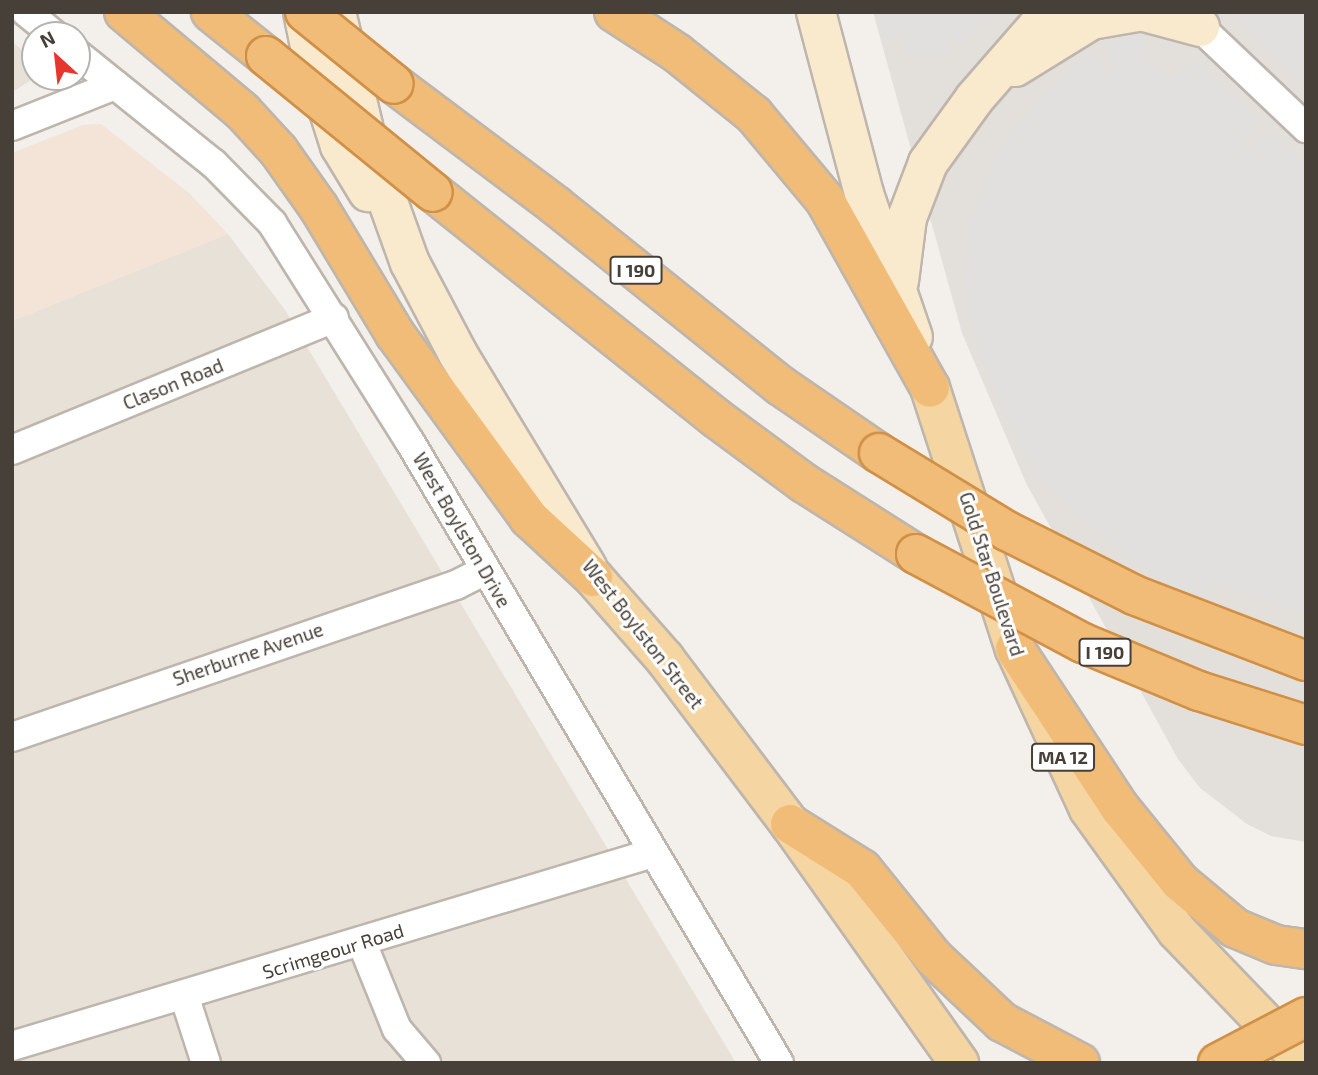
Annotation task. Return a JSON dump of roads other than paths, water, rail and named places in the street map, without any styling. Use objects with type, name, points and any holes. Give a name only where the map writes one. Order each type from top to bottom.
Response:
[{"type":"highway","points":[[124,12],[222,93],[271,141],[319,208],[395,334],[528,518],[593,577]]},
{"type":"highway","name":"I 190","points":[[211,12],[716,418],[804,483],[916,554],[1083,643],[1199,691],[1306,725]]},
{"type":"highway","name":"I 190","points":[[304,12],[394,84],[555,205],[781,386],[879,453],[1007,531],[1134,595],[1306,661]]},
{"type":"highway","points":[[603,12],[677,53]]},
{"type":"highway","points":[[614,12],[677,53],[754,115],[825,200],[930,388]]},
{"type":"highway","points":[[1015,649],[1120,808],[1180,881],[1235,928],[1276,945],[1306,949]]},
{"type":"highway","points":[[790,824],[862,869],[933,957],[1002,1022],[1080,1063]]},
{"type":"highway","points":[[1218,1063],[1306,1017]]},
{"type":"main road","points":[[304,12],[313,61],[340,146],[410,263]]},
{"type":"main road","name":"West Boylston Street","points":[[336,12],[368,146],[410,263],[464,365],[593,577],[665,659],[790,824],[959,1063]]},
{"type":"main road","name":"Gold Star Boulevard","points":[[817,12],[864,194],[1015,649],[1065,761],[1113,847],[1183,938],[1304,1062]]},
{"type":"main road","points":[[899,297],[904,232],[921,177],[945,136],[986,84],[1050,12]]},
{"type":"main road","points":[[986,84],[1091,20],[1137,12]]},
{"type":"main road","points":[[1144,12],[1192,20]]},
{"type":"street","points":[[1192,20],[1306,128]]},
{"type":"street","name":"West Boylston Drive","points":[[91,65],[244,190],[272,223],[334,318],[779,1063]]},
{"type":"street","points":[[12,126],[115,85]]},
{"type":"street","name":"Clason Road","points":[[12,450],[334,318]]},
{"type":"street","name":"Sherburne Avenue","points":[[12,737],[456,585],[484,571]]},
{"type":"street","name":"Scrimgeour Road","points":[[12,1046],[362,943],[653,853]]},
{"type":"street","points":[[362,943],[397,1029],[426,1063]]},
{"type":"street","points":[[184,995],[206,1063]]}]
